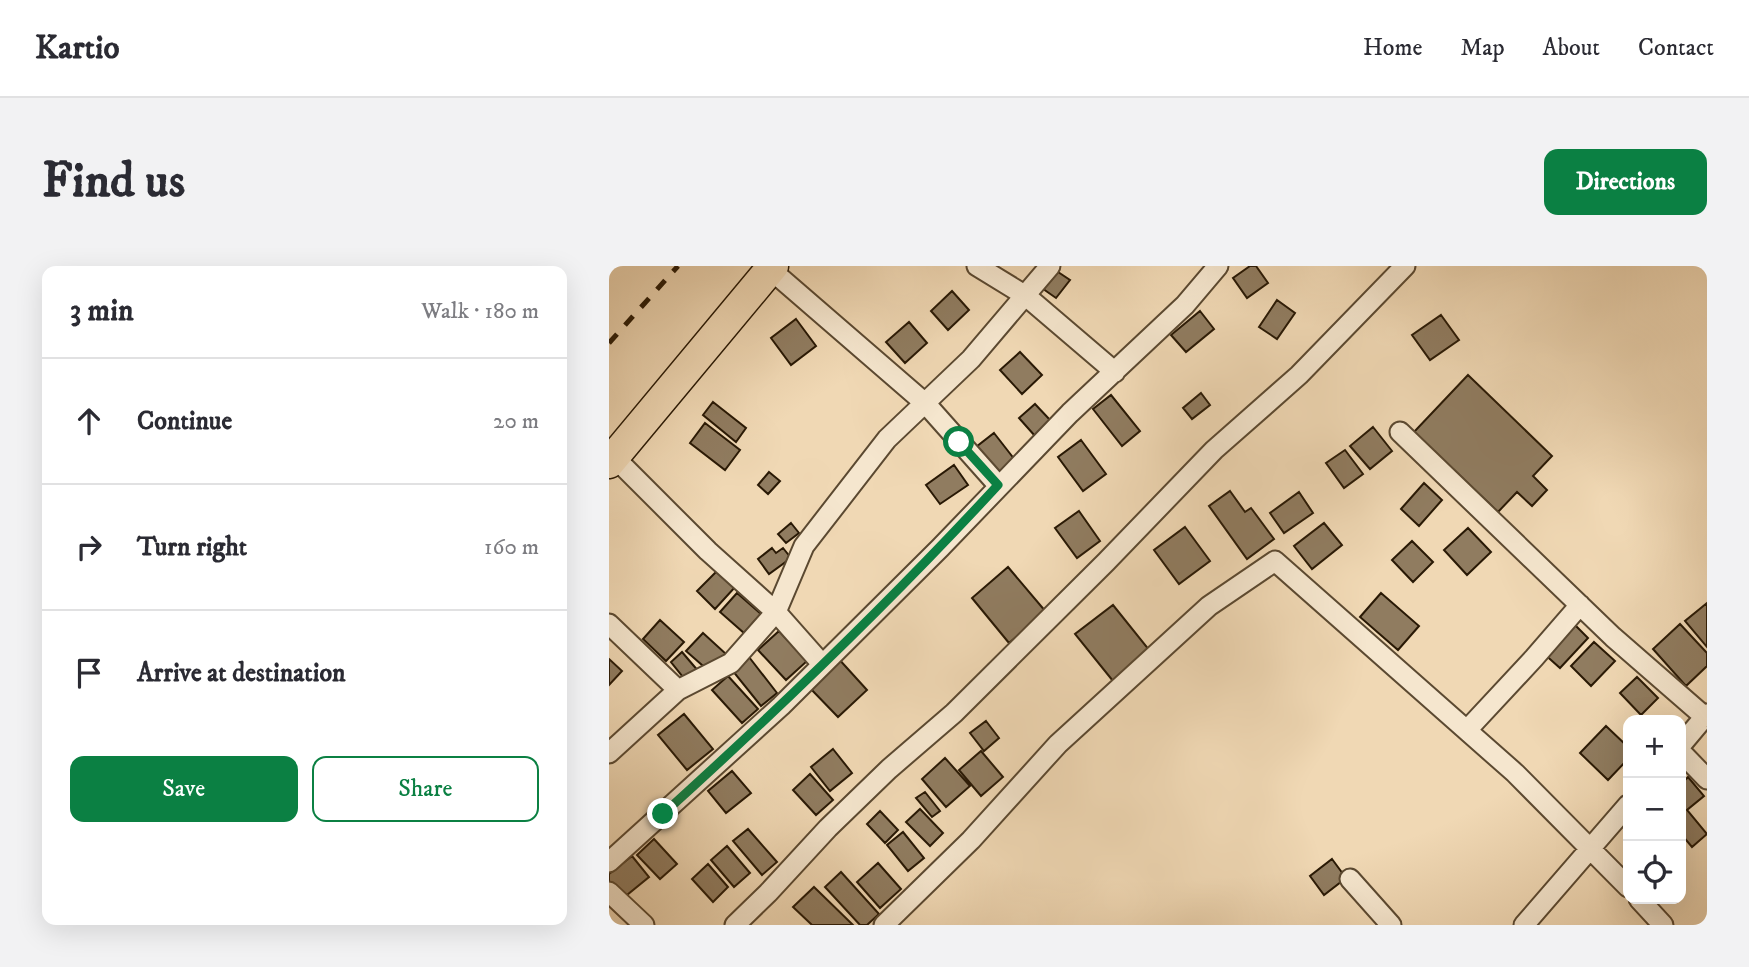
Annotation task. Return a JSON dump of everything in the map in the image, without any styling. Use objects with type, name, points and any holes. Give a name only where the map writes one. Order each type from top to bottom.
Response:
[{"type":"main road","points":[[611,460],[771,267]]},
{"type":"street","points":[[977,266],[1026,296],[1115,372]]},
{"type":"street","points":[[609,753],[678,690],[731,663],[776,612],[804,546],[887,439],[971,359],[1050,266]]},
{"type":"street","points":[[735,925],[828,828],[889,769],[954,713],[1214,450],[1299,375],[1405,266]]},
{"type":"street","points":[[771,267],[926,404],[998,485]]},
{"type":"street","points":[[609,862],[781,706],[940,548],[1070,412],[1185,305],[1209,269]]},
{"type":"street","points":[[1400,432],[1580,604],[1706,716],[1686,739]]},
{"type":"street","points":[[611,460],[776,612],[822,664]]},
{"type":"street","points":[[884,925],[971,840],[1058,744],[1209,606],[1275,561],[1515,773],[1623,882]]},
{"type":"street","points":[[1467,730],[1580,604]]},
{"type":"street","points":[[609,624],[678,690]]},
{"type":"street","points":[[1686,757],[1707,779]]},
{"type":"street","points":[[1524,925],[1623,811]]},
{"type":"street","points":[[1350,879],[1391,925]]},
{"type":"street","points":[[611,898],[644,925]]},
{"type":"street","points":[[1644,904],[1664,925]]},
{"type":"building","points":[[1250,266],[1256,266],[1268,283],[1247,298],[1233,278]]},
{"type":"building","points":[[1052,268],[1070,280],[1056,298],[1039,286]]},
{"type":"building","points":[[952,291],[969,310],[948,330],[931,311]]},
{"type":"building","points":[[1277,300],[1295,313],[1277,339],[1259,327]]},
{"type":"building","points":[[1200,311],[1214,329],[1186,352],[1171,335]]},
{"type":"building","points":[[1441,315],[1459,340],[1430,360],[1412,335]]},
{"type":"building","points":[[796,319],[816,346],[791,365],[771,338]]},
{"type":"building","points":[[909,322],[927,343],[905,363],[886,342]]},
{"type":"building","points":[[1020,352],[1042,375],[1022,394],[1000,370]]},
{"type":"building","points":[[1468,375],[1552,456],[1533,476],[1547,490],[1532,506],[1517,492],[1498,512],[1414,432]]},
{"type":"building","points":[[1201,393],[1210,405],[1192,419],[1183,408]]},
{"type":"building","points":[[1111,395],[1140,431],[1122,446],[1093,409]]},
{"type":"building","points":[[713,402],[746,428],[736,442],[703,415]]},
{"type":"building","points":[[1035,404],[1051,421],[1035,436],[1019,418]]},
{"type":"building","points":[[705,423],[740,450],[725,470],[690,443]]},
{"type":"building","points":[[1373,427],[1392,451],[1370,469],[1350,446]]},
{"type":"building","points":[[994,433],[1015,460],[996,474],[976,447]]},
{"type":"building","points":[[1081,440],[1106,474],[1083,491],[1058,457]]},
{"type":"building","points":[[1345,450],[1363,474],[1344,488],[1326,463]]},
{"type":"building","points":[[954,465],[968,485],[940,504],[926,485]]},
{"type":"building","points":[[769,472],[780,481],[768,494],[758,485]]},
{"type":"building","points":[[1424,483],[1442,500],[1419,526],[1401,509]]},
{"type":"building","points":[[1230,491],[1245,512],[1251,508],[1274,539],[1247,559],[1209,506]]},
{"type":"building","points":[[1299,492],[1313,513],[1284,533],[1270,513]]},
{"type":"building","points":[[1079,511],[1100,541],[1077,558],[1055,528]]},
{"type":"building","points":[[791,523],[799,533],[786,543],[778,534]]},
{"type":"building","points":[[1324,523],[1342,545],[1312,569],[1294,546]]},
{"type":"building","points":[[1185,527],[1210,561],[1179,584],[1154,550]]},
{"type":"building","points":[[1468,528],[1491,552],[1467,575],[1444,550]]},
{"type":"building","points":[[1412,541],[1433,562],[1413,582],[1392,560]]},
{"type":"building","points":[[772,548],[776,553],[783,548],[791,558],[769,574],[758,559]]},
{"type":"building","points":[[1008,567],[1046,612],[1009,643],[972,598]]},
{"type":"building","points":[[719,569],[736,586],[715,609],[697,591]]},
{"type":"building","points":[[737,593],[761,614],[744,633],[720,612]]},
{"type":"building","points":[[1381,593],[1419,626],[1398,650],[1360,617]]},
{"type":"building","points":[[1707,603],[1707,647],[1685,621]]},
{"type":"building","points":[[1113,605],[1150,651],[1113,681],[1075,634]]},
{"type":"building","points":[[660,620],[684,642],[666,661],[643,639]]},
{"type":"building","points":[[1571,621],[1588,638],[1560,668],[1542,652]]},
{"type":"building","points":[[1680,624],[1707,653],[1707,666],[1686,686],[1653,649]]},
{"type":"building","points":[[779,631],[807,661],[786,680],[758,650]]},
{"type":"building","points":[[703,633],[726,654],[710,672],[686,651]]},
{"type":"building","points":[[1594,642],[1615,661],[1591,686],[1571,666]]},
{"type":"building","points":[[682,652],[699,672],[687,682],[671,662]]},
{"type":"building","points":[[749,657],[777,693],[761,706],[732,670]]},
{"type":"building","points":[[837,657],[867,690],[838,717],[807,685]]},
{"type":"building","points":[[609,659],[622,671],[609,685]]},
{"type":"building","points":[[728,676],[758,709],[742,723],[712,690]]},
{"type":"building","points":[[1637,677],[1658,698],[1641,715],[1620,693]]},
{"type":"building","points":[[684,714],[713,749],[687,770],[658,735]]},
{"type":"building","points":[[986,721],[999,738],[984,751],[970,733]]},
{"type":"building","points":[[1606,726],[1623,742],[1623,764],[1608,780],[1580,753]]},
{"type":"building","points":[[833,749],[852,773],[830,791],[811,767]]},
{"type":"building","points":[[981,751],[1003,777],[981,796],[959,770]]},
{"type":"building","points":[[945,758],[970,786],[946,807],[922,779]]},
{"type":"building","points":[[732,771],[751,793],[726,813],[708,791]]},
{"type":"building","points":[[810,774],[833,800],[816,815],[793,790]]},
{"type":"building","points":[[1688,777],[1704,796],[1687,810],[1707,834],[1692,847],[1686,840]]},
{"type":"building","points":[[925,792],[940,811],[932,817],[916,798]]},
{"type":"building","points":[[920,809],[943,833],[930,846],[906,822]]},
{"type":"building","points":[[880,811],[898,830],[885,843],[867,824]]},
{"type":"building","points":[[748,829],[777,862],[762,875],[733,841]]},
{"type":"building","points":[[903,832],[924,858],[908,871],[887,845]]},
{"type":"building","points":[[654,839],[677,864],[660,879],[637,855]]},
{"type":"building","points":[[727,846],[750,873],[734,887],[711,860]]},
{"type":"building","points":[[632,856],[649,877],[622,899],[609,883],[609,874]]},
{"type":"building","points":[[1332,859],[1346,878],[1324,895],[1310,876]]},
{"type":"building","points":[[878,863],[901,889],[880,908],[857,882]]},
{"type":"building","points":[[708,864],[728,887],[713,902],[692,879]]},
{"type":"building","points":[[841,872],[879,914],[867,925],[860,925],[825,887]]},
{"type":"building","points":[[814,887],[853,925],[812,925],[793,907]]},
{"type":"railway","points":[[609,343],[678,266]]},
{"type":"route","points":[[663,814],[781,706],[940,548],[998,485],[959,442]]}]
